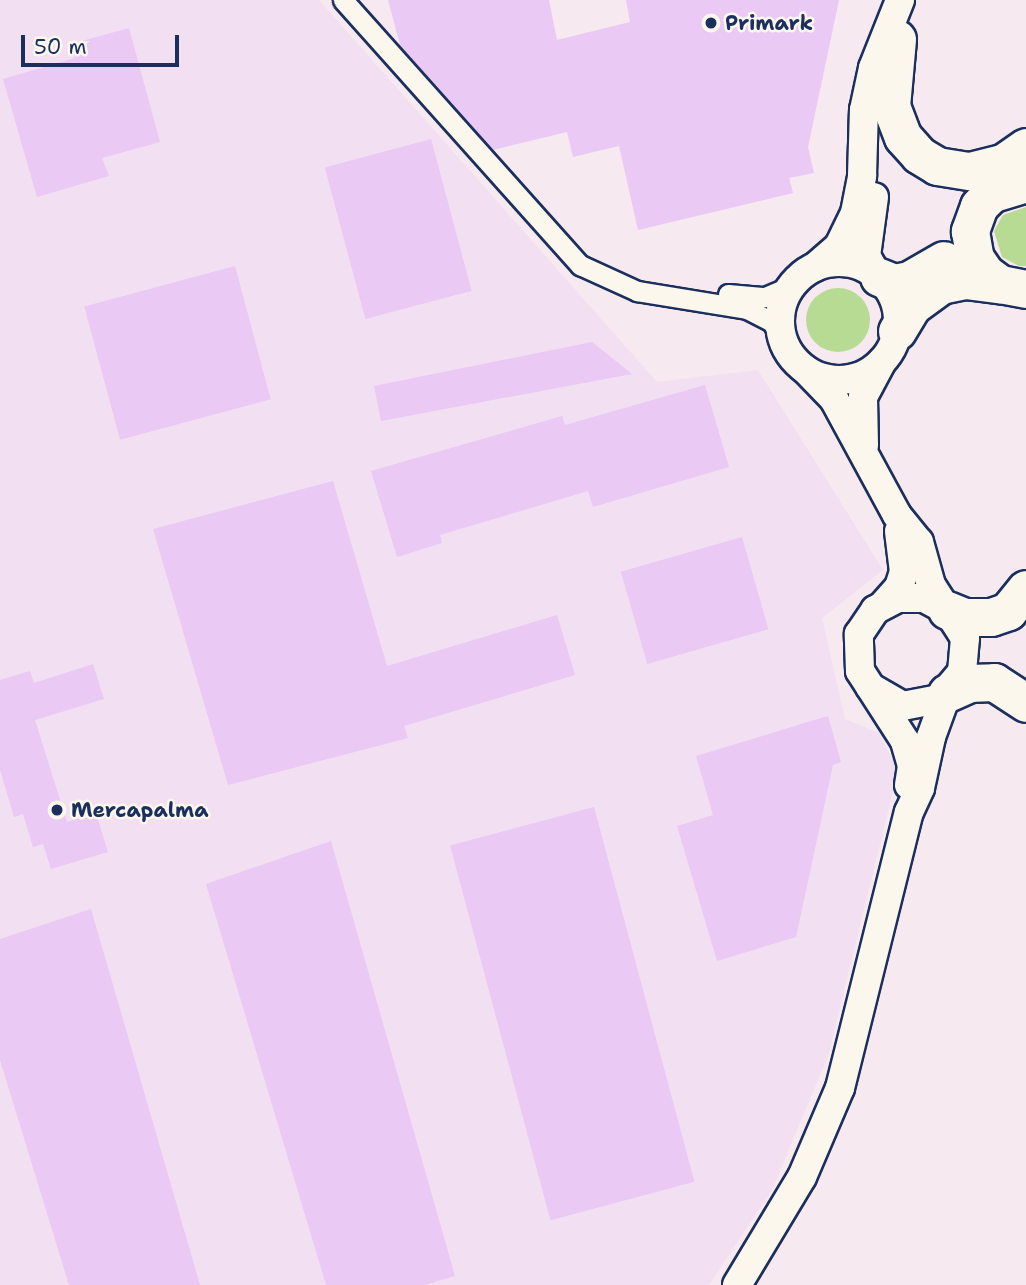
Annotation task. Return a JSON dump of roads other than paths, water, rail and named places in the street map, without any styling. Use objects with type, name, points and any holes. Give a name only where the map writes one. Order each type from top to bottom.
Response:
[{"type":"highway","points":[[897,39],[891,106],[903,137],[919,155],[937,166],[970,171],[1003,163],[1026,147]]},
{"type":"highway","points":[[878,276],[894,283],[926,273],[950,254],[991,194],[1022,181]]},
{"type":"highway","points":[[972,222],[975,258],[1015,293]]},
{"type":"highway","points":[[891,345],[912,306],[941,285],[965,280],[1015,293]]},
{"type":"highway","points":[[947,610],[964,617],[992,617],[1008,611],[1026,589]]},
{"type":"highway","points":[[947,693],[969,683],[994,682],[1026,704]]},
{"type":"street","points":[[343,0],[567,254],[590,272],[620,286],[758,314],[772,322],[806,370],[834,399],[897,515],[919,542],[931,585],[962,630],[967,655],[958,680],[947,693],[931,737],[920,788],[909,812],[836,1098],[802,1177],[737,1285]]},
{"type":"street","points":[[686,298],[707,293],[765,297],[793,285],[839,246],[855,213],[862,176],[864,110],[873,68],[901,0]]},
{"type":"street","points":[[865,455],[863,397],[891,345],[895,302],[866,256],[874,198],[872,132],[884,70],[897,39],[901,0]]},
{"type":"street","points":[[816,267],[844,262],[878,276]]},
{"type":"street","points":[[783,340],[781,311],[793,285]]},
{"type":"street","points":[[806,370],[824,378],[852,379],[870,371],[891,345]]},
{"type":"street","points":[[897,515],[905,567],[899,587],[863,625],[857,643],[860,671],[908,749],[909,812]]},
{"type":"street","points":[[883,605],[914,596],[947,610]]},
{"type":"street","points":[[870,687],[884,699],[912,707],[947,693]]},
{"type":"place","name":"Primark","points":[[711,23]]},
{"type":"place","name":"Mercapalma","points":[[57,810]]}]
